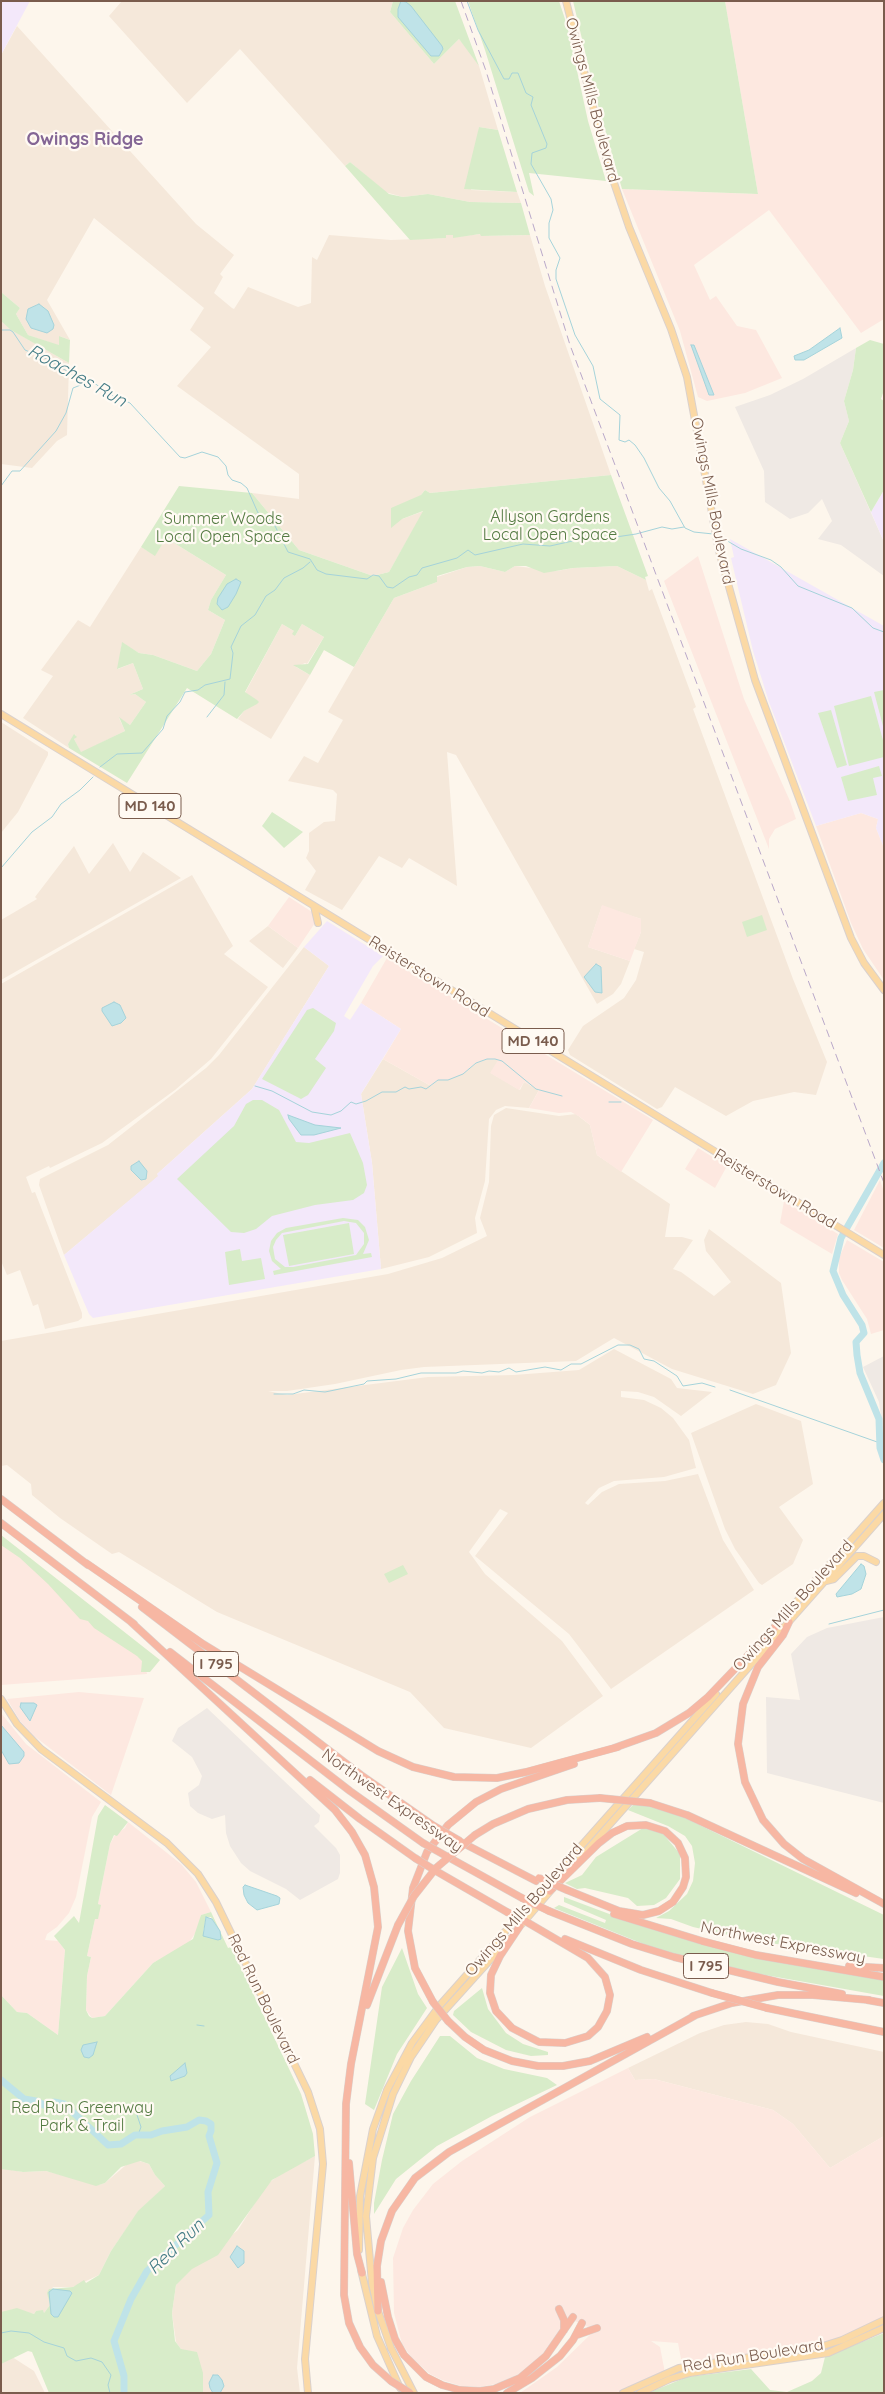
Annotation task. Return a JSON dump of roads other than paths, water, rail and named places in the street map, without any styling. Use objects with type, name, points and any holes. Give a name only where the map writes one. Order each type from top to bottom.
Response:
[{"type":"highway","name":"Northwest Expressway","points":[[1,1499],[361,1775],[434,1826],[460,1841],[566,1892],[617,1914],[672,1933],[782,1960],[884,1976]]},
{"type":"highway","name":"Northwest Expressway","points":[[1,1523],[350,1791],[423,1843],[448,1858],[549,1911],[632,1944],[684,1960],[749,1976],[884,2003]]},
{"type":"highway","points":[[86,1563],[203,1644],[378,1751],[413,1768],[454,1777],[496,1778],[526,1772],[618,1747]]},
{"type":"highway","points":[[130,1621],[335,1810],[352,1832],[364,1855],[374,1887],[378,1927],[348,2090],[344,2166],[345,2302],[349,2323],[360,2347],[373,2365],[391,2381],[412,2393]]},
{"type":"highway","points":[[789,1622],[783,1635],[756,1672],[743,1704],[738,1744],[745,1782],[763,1820],[789,1849],[884,1905]]},
{"type":"highway","points":[[778,1624],[696,1708],[665,1728],[483,1797],[454,1818],[433,1842],[415,1878],[408,1922],[409,1940],[415,1968],[433,2002],[448,2021],[465,2037],[491,2053],[521,2063],[555,2066],[582,2063],[607,2056],[696,2015],[732,2003],[778,1995],[813,1995],[869,2000]]},
{"type":"highway","points":[[241,1722],[340,1804],[415,1858],[507,1912],[537,1927],[641,1970],[712,1994],[767,2008],[884,2032]]},
{"type":"highway","points":[[356,2041],[371,1993],[398,1925],[414,1896],[450,1855],[475,1835],[509,1817],[538,1806],[567,1800],[600,1798],[650,1803],[687,1814],[884,1905]]},
{"type":"highway","points":[[550,1891],[612,1833],[627,1826],[646,1825],[665,1831],[678,1843],[685,1858],[686,1876],[683,1887],[673,1902],[659,1911],[644,1914],[619,1911],[566,1892]]},
{"type":"highway","points":[[520,1926],[500,1956],[491,1975],[490,1993],[493,2005],[512,2028],[532,2040],[552,2044],[577,2041],[594,2032],[605,2017],[610,2000],[607,1981],[600,1970],[588,1958],[537,1927]]},
{"type":"highway","points":[[782,1960],[790,1959],[884,1968]]},
{"type":"highway","points":[[378,2311],[377,2266],[386,2225],[406,2189],[430,2166],[480,2135],[696,2015]]},
{"type":"highway","points":[[348,2090],[349,2170],[362,2273]]},
{"type":"highway","points":[[430,2166],[412,2186],[397,2208],[382,2256],[381,2281],[385,2308],[396,2339],[408,2360],[426,2377],[442,2386],[460,2390],[486,2391],[507,2385],[527,2374],[546,2356],[573,2317]]},
{"type":"highway","points":[[559,2309],[564,2320],[564,2331]]},
{"type":"highway","points":[[507,2393],[532,2378],[555,2360],[577,2335],[582,2323]]},
{"type":"highway","points":[[577,2335],[598,2328]]},
{"type":"main road","name":"Owings Mills Boulevard","points":[[566,1],[608,165],[629,227],[672,329],[687,377],[719,550],[742,640],[773,734],[851,938],[864,964],[884,990]]},
{"type":"main road","name":"Reisterstown Road","points":[[1,714],[884,1255]]},
{"type":"main road","points":[[314,906],[318,924]]},
{"type":"main road","name":"Owings Mills Boulevard","points":[[403,2393],[377,2336],[362,2273],[360,2213],[366,2154],[387,2090],[412,2043],[440,2005],[883,1504]]},
{"type":"main road","name":"Owings Mills Boulevard","points":[[412,2393],[391,2348],[378,2311],[369,2262],[366,2216],[373,2158],[385,2115],[400,2077],[426,2035],[449,2005],[884,1514]]},
{"type":"main road","points":[[712,1708],[732,1681],[851,1546],[854,1538]]},
{"type":"main road","points":[[825,1582],[834,1579],[857,1556],[864,1556],[876,1562]]},
{"type":"main road","name":"Red Run Boulevard","points":[[1,1699],[17,1724],[41,1749],[167,1843],[198,1874],[216,1902],[308,2092],[320,2133],[322,2164],[305,2359],[308,2393]]},
{"type":"main road","name":"Red Run Boulevard","points":[[623,2393],[679,2368],[824,2346],[884,2320]]},
{"type":"main road","name":"Red Run Boulevard","points":[[640,2393],[670,2379],[690,2373],[828,2353],[884,2328]]},
{"type":"water","points":[[401,1],[411,6],[442,46],[443,49],[439,56],[431,56],[398,17]]},
{"type":"water","points":[[39,304],[48,311],[54,325],[53,329],[47,333],[31,328],[26,319],[28,309]]},
{"type":"water","points":[[840,328],[842,338],[804,360],[795,360],[794,356],[809,350]]},
{"type":"water","points":[[691,345],[694,345],[714,395],[709,395]]},
{"type":"water","points":[[236,579],[241,582],[236,594],[228,607],[222,610],[217,604],[218,598],[227,584]]},
{"type":"water","points":[[596,964],[601,967],[602,993],[595,992],[584,977]]},
{"type":"water","points":[[114,1002],[120,1005],[126,1018],[121,1023],[112,1026],[102,1008]]},
{"type":"water","points":[[288,1115],[315,1125],[341,1128],[314,1135],[301,1135]]},
{"type":"water","points":[[139,1161],[147,1171],[146,1179],[141,1180],[131,1170],[131,1166]]},
{"type":"water","points":[[861,1564],[864,1566],[866,1574],[861,1589],[852,1594],[837,1597],[836,1594]]},
{"type":"water","points":[[21,1703],[34,1703],[37,1705],[30,1721],[20,1707]]},
{"type":"water","points":[[1,1725],[24,1752],[24,1756],[19,1763],[9,1764],[1,1750]]},
{"type":"water","points":[[245,1885],[277,1896],[280,1898],[279,1904],[257,1910],[248,1903],[244,1895],[243,1887]]},
{"type":"water","points":[[206,1917],[212,1919],[220,1931],[221,1939],[203,1936]]},
{"type":"water","points":[[97,2042],[93,2055],[89,2058],[84,2057],[81,2050],[83,2045]]},
{"type":"water","points":[[185,2063],[187,2073],[185,2076],[171,2081],[170,2076]]},
{"type":"water","points":[[237,2246],[244,2251],[244,2263],[238,2268],[230,2257]]},
{"type":"water","points":[[53,2289],[70,2291],[72,2293],[58,2317],[54,2317],[51,2314],[49,2292]]},
{"type":"water","points":[[213,2375],[218,2375],[222,2380],[224,2386],[220,2393],[213,2393],[210,2388],[209,2383]]},
{"type":"waterway","points":[[467,1],[478,30],[504,79],[509,79],[512,73],[518,73],[526,93],[533,97],[531,105],[547,144],[546,148],[532,153],[531,164],[551,199],[553,210],[549,223],[549,238],[560,258],[556,270],[556,279],[575,335],[593,366],[600,399],[620,415],[619,440],[625,442],[629,440],[635,445],[644,458],[659,488],[670,501],[685,528],[694,532],[713,534]]},
{"type":"waterway","name":"Roaches Run","points":[[1,330],[13,332],[25,350],[47,359],[80,379],[93,382],[109,394],[130,403],[180,457],[185,458],[202,452],[218,457],[226,466],[228,475],[232,480],[241,483],[247,488],[258,513],[273,522],[288,552],[310,559],[317,570],[326,574],[367,579],[373,575],[379,576],[387,587],[393,588],[409,577],[417,575],[422,568],[457,558],[468,550],[475,555],[523,544],[550,546],[586,538],[609,538],[636,534],[662,527],[672,529],[684,527]]},
{"type":"waterway","points":[[1,486],[12,471],[20,471],[56,431],[66,413],[73,388],[91,381]]},
{"type":"waterway","points":[[719,536],[741,549],[771,560],[781,567],[798,586],[852,608],[873,628],[884,632]]},
{"type":"waterway","points":[[100,767],[117,754],[142,753],[163,729],[167,716],[180,702],[185,692],[198,690],[205,685],[230,679],[233,653],[231,647],[241,626],[255,615],[266,596],[275,590],[284,578],[310,562]]},
{"type":"waterway","points":[[207,717],[224,695],[225,682]]},
{"type":"waterway","points":[[1,868],[32,832],[52,817],[61,804],[80,790],[93,777]]},
{"type":"waterway","points":[[255,1086],[272,1091],[312,1112],[331,1115],[341,1111],[351,1102],[356,1104],[366,1101],[382,1092],[396,1092],[405,1087],[409,1089],[421,1087],[426,1089],[438,1080],[448,1080],[463,1074],[476,1063],[487,1059],[495,1059],[502,1061],[536,1089],[562,1096]]},
{"type":"waterway","points":[[609,1102],[621,1102]]},
{"type":"waterway","points":[[884,1163],[841,1238],[833,1271],[843,1295],[862,1325],[864,1333],[856,1342],[857,1355],[860,1373],[879,1419],[880,1448],[884,1460]]},
{"type":"waterway","points":[[274,1394],[293,1394],[304,1390],[325,1392],[364,1384],[367,1381],[396,1379],[421,1373],[456,1373],[463,1371],[482,1373],[489,1371],[499,1372],[509,1368],[516,1372],[545,1367],[561,1370],[571,1364],[581,1364],[618,1345],[630,1345],[639,1349],[644,1359],[654,1361],[677,1376],[683,1386],[702,1383],[715,1387]]},
{"type":"waterway","points":[[730,1390],[880,1443]]},
{"type":"waterway","points":[[829,1624],[884,1610]]},
{"type":"waterway","points":[[197,2025],[204,2026]]},
{"type":"waterway","name":"Red Run","points":[[1,2080],[24,2099],[36,2101],[44,2105],[54,2102],[64,2104],[108,2145],[121,2144],[135,2135],[151,2135],[162,2131],[187,2127],[199,2120],[211,2124],[209,2136],[217,2163],[208,2192],[209,2215],[147,2271],[131,2299],[114,2341],[124,2376],[124,2393]]},
{"type":"waterway","points":[[134,2106],[141,2127],[138,2135]]},
{"type":"waterway","points":[[1,2333],[11,2331],[29,2333],[44,2342],[64,2348],[67,2356],[76,2361],[91,2358],[102,2362],[111,2375],[108,2385],[110,2393]]},
{"type":"railway","points":[[461,1],[486,71],[570,345],[884,1183]]},
{"type":"district","name":"Owings Ridge","points":[[85,140]]},
{"type":"park label","name":"Allyson Gardens Local Open Space","points":[[550,526]]},
{"type":"park label","name":"Summer Woods Local Open Space","points":[[223,528]]},
{"type":"park label","name":"Red Run Greenway Park & Trail","points":[[82,2117]]}]
